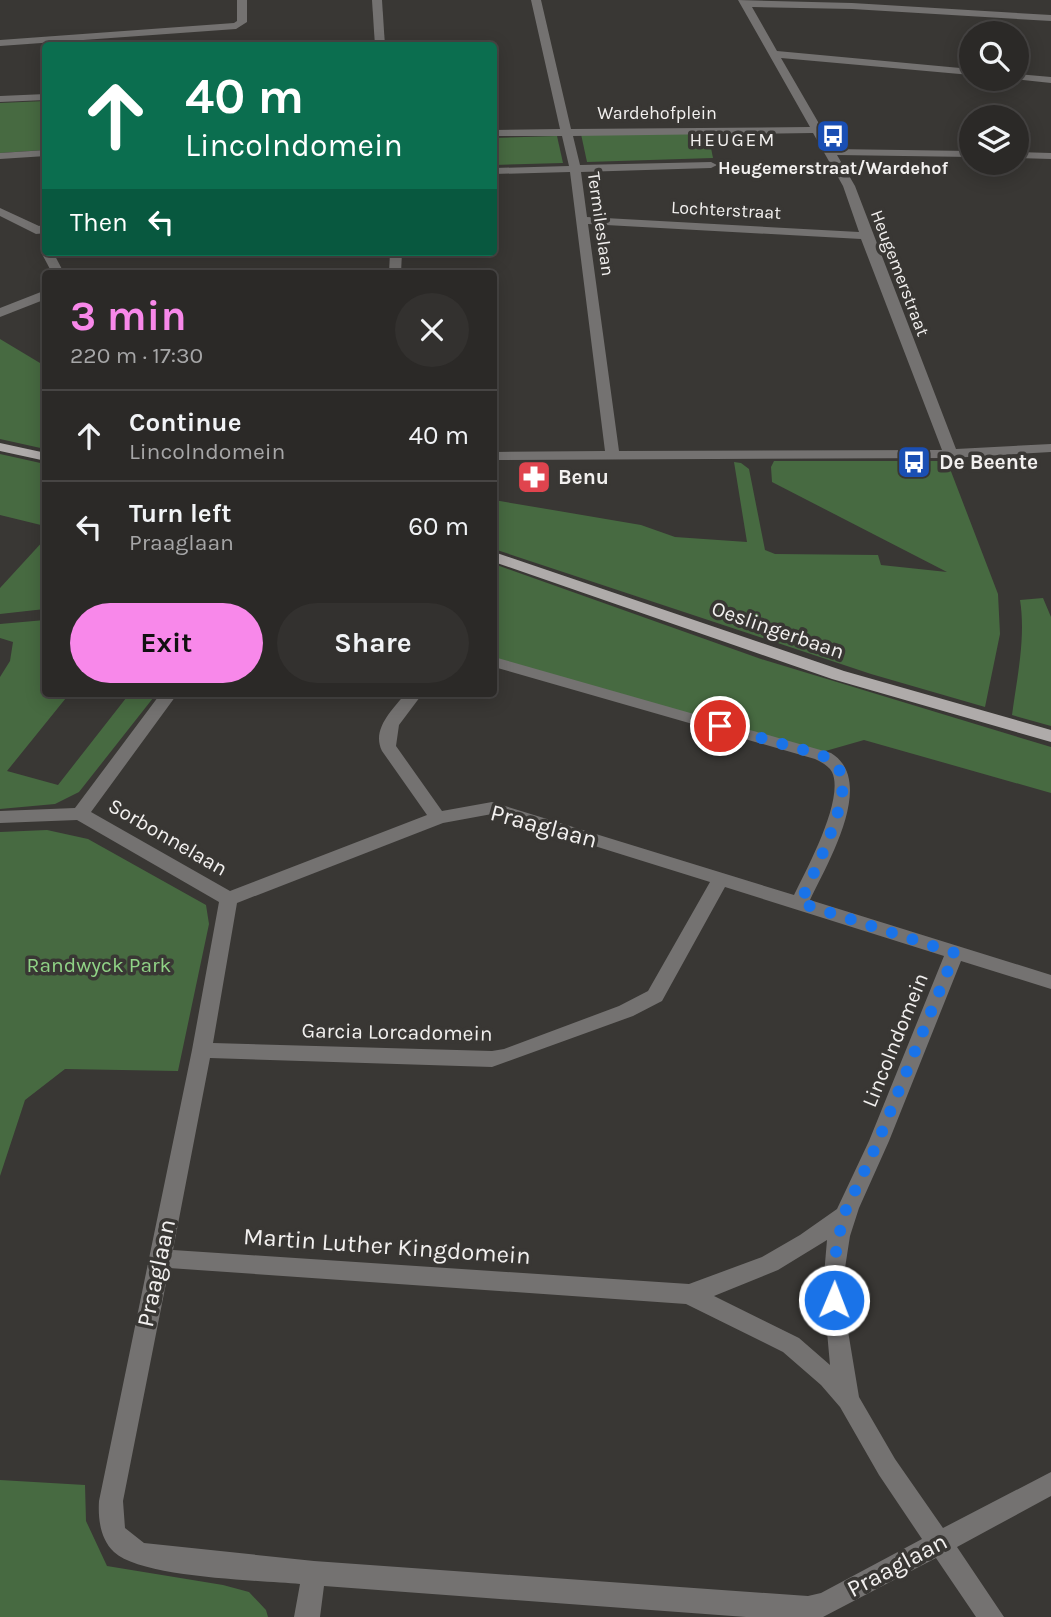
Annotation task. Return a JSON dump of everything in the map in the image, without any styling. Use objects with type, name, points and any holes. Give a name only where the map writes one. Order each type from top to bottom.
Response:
[{"type":"main road","points":[[0,447],[42,456]]},
{"type":"main road","name":"Oeslingerbaan","points":[[497,558],[827,671],[1051,736]]},
{"type":"street","points":[[0,43],[236,26],[242,22],[242,0]]},
{"type":"street","points":[[377,0],[380,42]]},
{"type":"street","name":"Termileslaan","points":[[536,0],[575,169],[613,456]]},
{"type":"street","points":[[744,2],[1051,18]]},
{"type":"street","name":"Heugemerstraat","points":[[744,2],[820,130],[849,186],[951,454]]},
{"type":"street","points":[[775,54],[959,71]]},
{"type":"street","points":[[1029,78],[1051,80]]},
{"type":"street","points":[[0,99],[42,97]]},
{"type":"street","name":"Wardehofplein","points":[[497,134],[820,130]]},
{"type":"street","points":[[832,152],[959,154]]},
{"type":"street","points":[[0,156],[42,153]]},
{"type":"street","points":[[1029,155],[1051,156]]},
{"type":"street","points":[[497,171],[710,165]]},
{"type":"street","points":[[0,212],[42,229]]},
{"type":"street","name":"Lochterstraat","points":[[583,220],[866,236]]},
{"type":"street","points":[[0,313],[42,296]]},
{"type":"street","points":[[497,456],[951,454],[1050,449]]},
{"type":"street","points":[[497,663],[821,755],[832,761],[842,778],[843,788],[832,830],[800,903]]},
{"type":"street","points":[[80,814],[167,697]]},
{"type":"street","points":[[412,697],[388,729],[388,747],[439,818]]},
{"type":"street","name":"Praaglaan","points":[[1051,982],[503,810],[481,808],[439,818],[229,899],[202,1050],[111,1501],[110,1520],[116,1538],[128,1550],[149,1557],[314,1573],[808,1609],[825,1604],[1051,1483]]},
{"type":"street","name":"Sorbonnelaan","points":[[0,817],[80,814],[229,899]]},
{"type":"street","name":"Garcia Lorcadomein","points":[[202,1050],[482,1059],[506,1056],[626,1011],[655,996],[721,879]]},
{"type":"street","name":"Lincolndomein","points":[[843,1216],[877,1144],[955,953]]},
{"type":"street","points":[[689,1293],[736,1279],[793,1253],[843,1216]]},
{"type":"street","points":[[843,1216],[836,1252],[834,1300],[848,1399]]},
{"type":"street","name":"Martin Luther Kingdomein","points":[[158,1258],[689,1293]]},
{"type":"street","points":[[689,1293],[791,1345],[812,1362],[848,1399],[887,1466],[990,1617]]},
{"type":"street","points":[[307,1617],[314,1573]]},
{"type":"green space","points":[[42,101],[42,150],[0,153],[0,103]]},
{"type":"green space","points":[[708,133],[713,158],[587,162],[581,134]]},
{"type":"green space","points":[[557,136],[563,163],[497,165],[497,138]]},
{"type":"green space","points":[[0,339],[42,364],[42,448],[0,439]]},
{"type":"green space","points":[[0,454],[42,463],[42,525],[0,515]]},
{"type":"green space","points":[[774,461],[947,461],[998,594],[1000,634],[985,707],[871,674],[497,550],[497,501],[641,525],[675,537],[747,542],[734,462],[749,469],[765,550],[775,554],[878,555],[881,565],[947,572],[772,482],[771,467]]},
{"type":"green space","points":[[42,542],[42,609],[0,614],[0,588]]},
{"type":"green space","points":[[497,565],[761,659],[1051,747],[1051,793],[864,740],[822,752],[497,660]]},
{"type":"green space","points":[[1043,598],[1051,617],[1051,726],[1012,715],[1021,643],[1020,600]]},
{"type":"green space","points":[[42,620],[42,697],[67,697],[7,771],[58,785],[127,697],[154,697],[79,792],[55,804],[0,809],[0,677],[10,661],[13,642],[0,638],[0,624]]},
{"type":"green space","name":"Randwyck Park","points":[[47,830],[88,839],[206,905],[209,924],[178,1071],[65,1069],[25,1100],[0,1176],[0,832]]},
{"type":"green space","points":[[0,1480],[85,1485],[86,1521],[107,1566],[223,1585],[249,1592],[266,1610],[268,1617],[0,1617]]},
{"type":"place","name":"Heugemerstraat/Wardehof","points":[[833,136]]},
{"type":"place","name":"De Beente","points":[[914,462]]},
{"type":"place","name":"Benu","points":[[534,477]]},
{"type":"district","name":"HEUGEM","points":[[733,140]]},
{"type":"route","points":[[720,726],[821,755],[838,768],[843,788],[832,830],[800,903],[955,953],[877,1144],[843,1216],[836,1252],[834,1300]]}]
